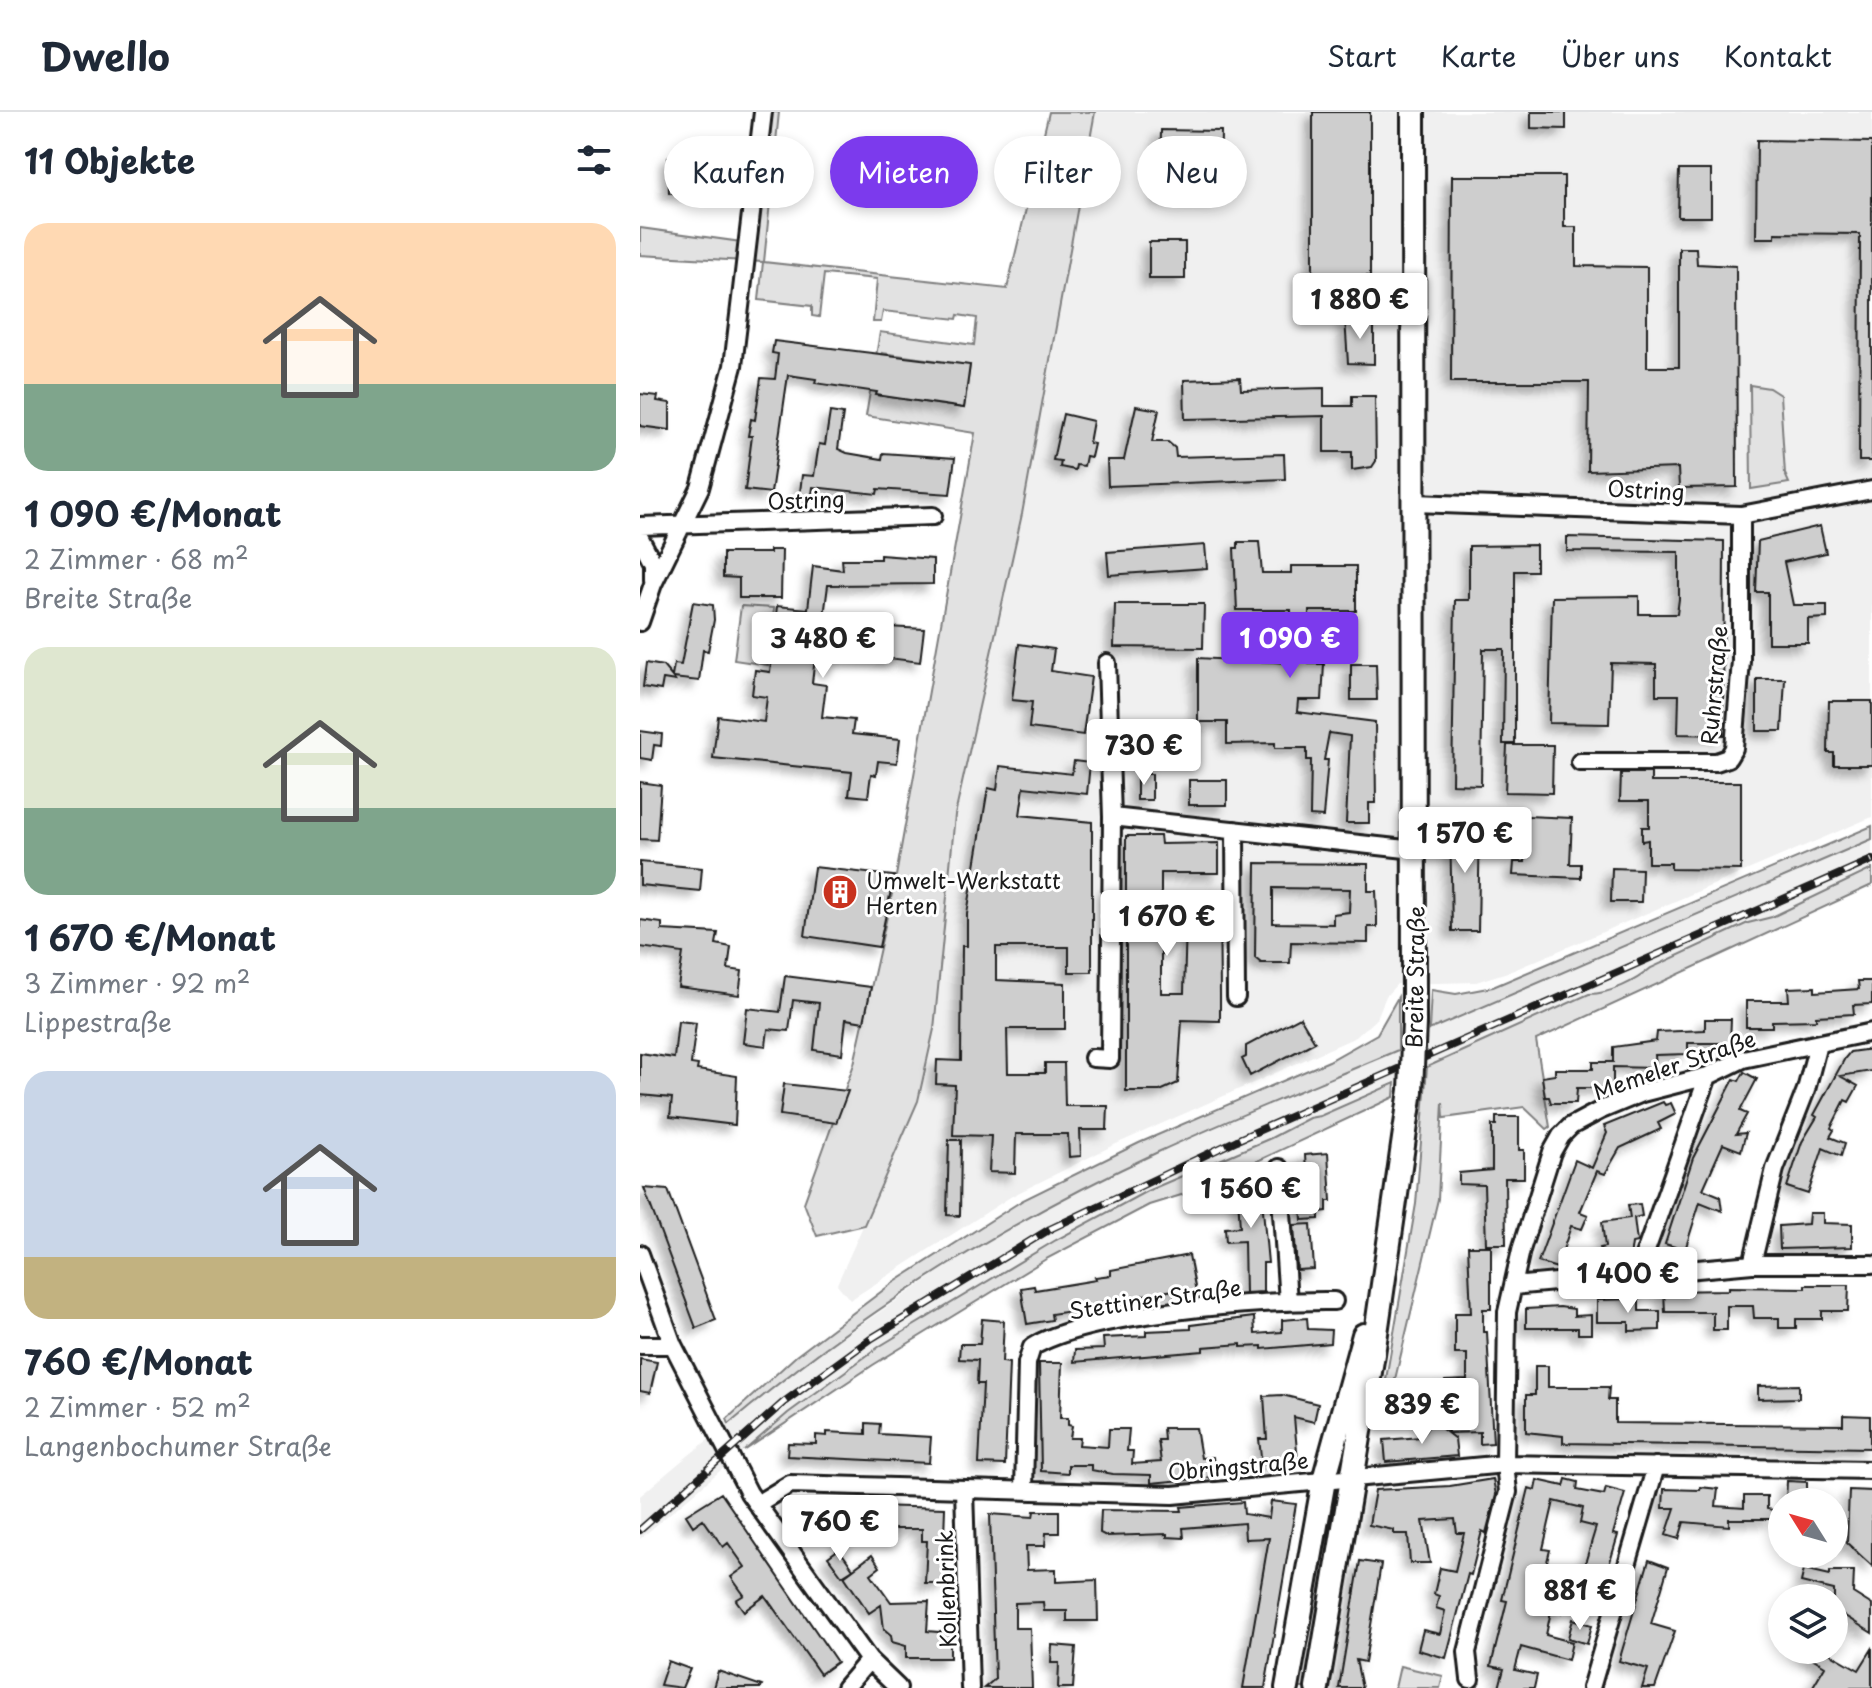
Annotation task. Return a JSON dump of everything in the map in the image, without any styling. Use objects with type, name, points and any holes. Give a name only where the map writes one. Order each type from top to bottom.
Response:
[{"type":"street","points":[[640,622],[653,584],[700,488],[733,366],[763,112]]},
{"type":"street","name":"Breite Straße","points":[[1317,1688],[1353,1478],[1411,1090],[1415,850],[1413,112]]},
{"type":"street","name":"Ostring","points":[[1415,503],[1741,515],[1872,490]]},
{"type":"street","name":"Ruhrstraße","points":[[1580,762],[1716,762],[1728,758],[1734,748],[1741,661],[1741,515]]},
{"type":"street","name":"Ostring","points":[[640,526],[933,516]]},
{"type":"street","points":[[640,538],[653,563],[653,584]]},
{"type":"street","points":[[1093,1058],[1110,1059],[1112,817],[1107,663]]},
{"type":"street","points":[[1112,817],[1415,850]]},
{"type":"street","points":[[1235,830],[1236,997]]},
{"type":"street","name":"Memeler Straße","points":[[1513,1286],[1552,1152],[1571,1126],[1642,1093],[1708,1076],[1743,1059],[1872,1032]]},
{"type":"street","points":[[1752,1264],[1775,1169],[1806,1090],[1818,1044]]},
{"type":"street","points":[[1638,1273],[1708,1076]]},
{"type":"street","points":[[1279,1168],[1288,1302]]},
{"type":"street","points":[[640,1254],[673,1345],[725,1451],[757,1504],[869,1660],[898,1688]]},
{"type":"street","name":"Breite Straße","points":[[1287,1688],[1324,1480],[1387,1257]]},
{"type":"street","points":[[1470,1679],[1467,1652],[1508,1492],[1505,1464],[1507,1312],[1513,1286],[1752,1264],[1872,1264]]},
{"type":"street","name":"Stettiner Straße","points":[[1024,1490],[1027,1363],[1032,1347],[1051,1336],[1109,1323],[1288,1302],[1334,1301]]},
{"type":"street","points":[[640,1345],[673,1345]]},
{"type":"street","name":"Obringstraße","points":[[757,1504],[790,1484],[1173,1495],[1505,1464],[1872,1470]]},
{"type":"street","points":[[1591,1688],[1656,1466]]},
{"type":"street","name":"Kollenbrink","points":[[964,1489],[970,1688]]},
{"type":"street","points":[[845,1688],[869,1660]]},
{"type":"shaded area","points":[[763,112],[779,112],[777,136],[760,136]]},
{"type":"shaded area","points":[[1049,112],[1095,112],[1091,136],[1043,136]]},
{"type":"shaded area","points":[[1095,112],[1872,112],[1872,817],[1514,970],[1476,982],[1397,984],[1386,996],[1377,1018],[1356,1037],[1116,1144],[1012,1196],[850,1300],[837,1284],[919,1101],[934,1029],[956,814],[1022,515],[1078,208],[1121,208],[1121,136],[1091,136]]},
{"type":"shaded area","points":[[753,208],[769,208],[764,262],[1007,289],[1026,208],[1078,208],[1022,514],[955,815],[934,1029],[918,1101],[864,1225],[817,1236],[804,1203],[854,1064],[896,876],[975,433],[866,416],[880,332],[974,345],[977,318],[958,315],[957,319],[883,311],[881,322],[873,322],[877,279],[824,274],[819,317],[812,316],[812,306],[759,300],[763,262],[640,255],[640,228],[749,243]],"holes":[[[882,353],[970,365],[964,408],[876,395]]]},
{"type":"shaded area","points":[[1750,385],[1769,388],[1780,395],[1785,474],[1789,483],[1751,489]]},
{"type":"shaded area","points":[[741,606],[774,608],[768,665],[734,660]]},
{"type":"shaded area","points":[[1872,826],[1872,839],[1429,1030],[1431,990],[1456,994],[1493,987]]},
{"type":"shaded area","points":[[1872,839],[1872,869],[1772,917],[1748,923],[1651,968],[1642,976],[1601,994],[1589,994],[1107,1211],[880,1346],[788,1413],[640,1539],[640,1496],[679,1463],[813,1357],[960,1258],[1038,1212],[1158,1152],[1397,1050],[1429,1030]]},
{"type":"shaded area","points":[[1872,869],[1872,885],[1536,1040],[1550,1127],[1547,1129],[1524,1107],[1444,1118],[1443,1102],[1438,1199],[1392,1392],[1384,1391],[1416,1204],[1427,1067],[1589,994],[1622,986],[1651,968],[1748,923],[1772,917]]},
{"type":"shaded area","points":[[1398,997],[1398,1050],[1187,1139],[1044,1209],[881,1309],[729,1424],[727,1419],[796,1356],[890,1285],[1023,1200],[1139,1143],[1329,1061],[1377,1034]]},
{"type":"shaded area","points":[[1395,1083],[1394,1097],[1191,1192],[1149,1205],[1046,1259],[873,1365],[744,1451],[788,1413],[880,1346],[1056,1240],[1147,1191]]},
{"type":"shaded area","points":[[1322,1516],[1341,1516],[1312,1688],[1292,1688]]},
{"type":"shaded area","points":[[1400,1666],[1443,1676],[1440,1688],[1395,1688]]},
{"type":"building","points":[[1313,112],[1370,112],[1370,276],[1313,275]]},
{"type":"building","points":[[1531,112],[1566,112],[1566,129],[1531,128]]},
{"type":"building","points":[[1161,130],[1221,131],[1221,136],[1161,136]]},
{"type":"building","points":[[1757,140],[1872,142],[1872,461],[1859,461],[1860,234],[1775,233],[1775,238],[1756,238]]},
{"type":"building","points":[[1679,170],[1711,170],[1711,217],[1678,217]]},
{"type":"building","points":[[1452,176],[1564,176],[1564,227],[1576,227],[1576,266],[1647,267],[1647,367],[1679,367],[1679,248],[1696,248],[1697,264],[1736,266],[1737,487],[1679,488],[1678,468],[1588,471],[1589,382],[1451,382]]},
{"type":"building","points":[[1149,242],[1185,242],[1185,279],[1149,279]]},
{"type":"building","points":[[1345,318],[1374,320],[1374,364],[1348,363]]},
{"type":"building","points":[[774,341],[970,365],[964,408],[876,395],[877,392],[815,383],[816,379],[788,375],[771,493],[745,490],[752,436],[748,436],[751,419],[755,420],[761,378],[775,379],[778,354],[772,353]]},
{"type":"building","points":[[1240,378],[1241,390],[1324,388],[1324,406],[1352,406],[1352,396],[1375,396],[1376,461],[1372,467],[1352,470],[1352,452],[1324,452],[1324,416],[1185,419],[1184,380]]},
{"type":"building","points":[[640,394],[658,396],[657,401],[670,403],[670,430],[640,426]]},
{"type":"building","points":[[1136,406],[1159,410],[1152,442],[1168,442],[1175,448],[1176,457],[1284,454],[1285,479],[1108,486],[1107,460],[1124,460]]},
{"type":"building","points":[[830,412],[843,414],[838,449],[847,453],[882,459],[883,453],[955,458],[950,494],[878,489],[877,494],[813,487],[811,502],[799,501],[802,475],[814,476],[819,444],[825,445]]},
{"type":"building","points":[[1063,414],[1093,421],[1089,443],[1094,444],[1091,457],[1086,456],[1084,466],[1076,465],[1075,470],[1060,467],[1061,461],[1053,460]]},
{"type":"building","points":[[1820,526],[1826,553],[1784,562],[1793,605],[1827,605],[1827,618],[1808,619],[1808,643],[1768,643],[1768,592],[1756,592],[1758,541]]},
{"type":"building","points":[[1567,537],[1724,541],[1723,735],[1678,734],[1679,695],[1656,695],[1656,664],[1611,663],[1609,724],[1549,723],[1552,597],[1639,596],[1639,614],[1677,614],[1679,599],[1679,552],[1567,551]]},
{"type":"building","points":[[1238,542],[1259,542],[1262,573],[1291,573],[1291,566],[1356,566],[1356,611],[1309,611],[1309,664],[1324,664],[1322,700],[1298,700],[1297,712],[1375,722],[1376,803],[1369,803],[1369,823],[1346,823],[1350,736],[1329,733],[1324,760],[1328,760],[1323,817],[1310,816],[1311,760],[1307,760],[1307,748],[1275,748],[1275,743],[1227,744],[1227,722],[1198,722],[1198,658],[1291,663],[1291,610],[1237,610],[1234,548],[1238,548]]},
{"type":"building","points":[[1205,545],[1207,568],[1109,575],[1107,552]]},
{"type":"building","points":[[1536,545],[1536,571],[1515,571],[1515,744],[1503,744],[1504,649],[1483,649],[1481,785],[1452,784],[1455,600],[1469,600],[1469,546]]},
{"type":"building","points":[[770,550],[782,550],[781,598],[739,598],[739,578],[723,577],[723,553],[770,553]]},
{"type":"building","points":[[880,555],[933,559],[933,584],[828,585],[823,624],[870,629],[870,626],[924,629],[920,662],[816,649],[812,683],[826,685],[822,717],[854,720],[852,734],[900,739],[897,763],[878,761],[876,775],[871,774],[868,797],[849,795],[852,772],[713,758],[718,716],[764,722],[767,697],[752,695],[755,670],[770,672],[777,606],[808,609],[813,566],[843,570],[842,559],[880,559]]},
{"type":"building","points":[[693,602],[713,605],[714,620],[708,651],[703,650],[699,681],[663,679],[661,690],[643,687],[646,663],[663,666],[672,677],[674,664],[681,665]]},
{"type":"building","points":[[1115,604],[1204,604],[1203,648],[1114,647]]},
{"type":"building","points":[[1019,644],[1054,649],[1051,671],[1091,677],[1083,735],[1029,728],[1032,702],[1012,700]]},
{"type":"building","points":[[1351,664],[1376,664],[1377,700],[1351,700]]},
{"type":"building","points":[[1757,679],[1785,679],[1782,731],[1757,731]]},
{"type":"building","points":[[1829,701],[1872,701],[1872,765],[1834,765],[1834,753],[1828,753]]},
{"type":"building","points":[[640,731],[662,734],[661,746],[654,745],[652,760],[640,758]]},
{"type":"building","points":[[1507,745],[1553,745],[1552,793],[1505,792]]},
{"type":"building","points":[[1074,761],[1090,763],[1087,794],[1024,787],[1020,815],[1092,822],[1092,972],[1069,972],[1069,947],[996,947],[996,980],[1065,983],[1065,1029],[1007,1029],[1008,1073],[1045,1073],[1045,1063],[1064,1063],[1065,1106],[1108,1106],[1107,1130],[1080,1130],[1081,1156],[1069,1157],[1068,1134],[1016,1134],[1015,1173],[989,1172],[991,1136],[953,1135],[955,1085],[936,1084],[937,1060],[961,1061],[962,946],[967,946],[967,914],[988,788],[997,790],[1000,766],[1072,774]]},
{"type":"building","points":[[1621,773],[1651,773],[1651,782],[1741,782],[1741,870],[1671,869],[1671,863],[1648,863],[1648,840],[1642,841],[1642,827],[1649,827],[1649,801],[1620,801]]},
{"type":"building","points":[[1137,774],[1152,774],[1152,800],[1137,800]]},
{"type":"building","points":[[1189,780],[1227,780],[1227,805],[1189,805]]},
{"type":"building","points":[[640,782],[661,785],[657,840],[640,839]]},
{"type":"building","points":[[1505,815],[1572,818],[1570,864],[1581,864],[1581,878],[1513,875],[1514,862],[1525,862],[1526,830],[1504,829]]},
{"type":"building","points":[[1450,822],[1480,822],[1478,931],[1452,931]]},
{"type":"building","points":[[1126,836],[1160,836],[1161,844],[1219,843],[1219,873],[1161,873],[1161,897],[1219,897],[1220,1021],[1182,1020],[1178,1083],[1160,1091],[1126,1091]],"holes":[[[1161,922],[1186,922],[1184,993],[1161,993]]]},
{"type":"building","points":[[640,862],[702,868],[700,891],[640,885]]},
{"type":"building","points":[[1256,863],[1368,864],[1368,891],[1376,891],[1377,927],[1368,927],[1368,943],[1291,942],[1290,963],[1261,963],[1255,958]],"holes":[[[1273,888],[1350,889],[1349,912],[1333,914],[1333,924],[1273,923]]]},
{"type":"building","name":"Umwelt-Werkstatt Herten","points":[[814,867],[894,876],[879,947],[805,936]]},
{"type":"building","points":[[1612,868],[1642,869],[1641,902],[1611,902]]},
{"type":"building","points":[[640,920],[662,923],[662,930],[718,933],[716,944],[731,947],[728,969],[742,971],[739,995],[678,987],[683,953],[640,947]]},
{"type":"building","points":[[785,976],[871,987],[864,1022],[846,1019],[842,1054],[814,1050],[819,1003],[793,1000],[789,1031],[768,1029],[766,1046],[743,1043],[747,1008],[780,1012]]},
{"type":"building","points":[[1858,981],[1872,981],[1872,1004],[1853,1005],[1854,1014],[1816,1016],[1816,1020],[1772,1021],[1772,1027],[1746,1027],[1746,1001],[1789,1001],[1788,988],[1815,987],[1815,992],[1859,989]]},
{"type":"building","points":[[1300,1017],[1315,1042],[1250,1076],[1242,1059],[1246,1057],[1246,1046]]},
{"type":"building","points":[[1705,1019],[1731,1019],[1730,1043],[1688,1043],[1688,1054],[1655,1055],[1656,1068],[1613,1067],[1613,1088],[1577,1088],[1576,1103],[1551,1103],[1549,1097],[1545,1097],[1542,1077],[1555,1075],[1555,1069],[1593,1069],[1593,1062],[1613,1062],[1613,1047],[1656,1041],[1657,1032],[1705,1030]]},
{"type":"building","points":[[678,1021],[696,1023],[691,1064],[698,1065],[697,1070],[737,1076],[735,1125],[670,1117],[672,1098],[640,1095],[640,1053],[674,1058]]},
{"type":"building","points":[[1872,1049],[1872,1071],[1840,1076],[1858,1086],[1849,1102],[1845,1100],[1831,1128],[1834,1130],[1830,1137],[1845,1143],[1841,1156],[1823,1148],[1808,1194],[1787,1187],[1802,1142],[1817,1117],[1814,1115],[1845,1058],[1850,1052]]},
{"type":"building","points":[[1744,1072],[1757,1079],[1740,1111],[1747,1114],[1736,1134],[1746,1133],[1741,1151],[1723,1144],[1703,1189],[1720,1196],[1722,1211],[1700,1202],[1685,1250],[1665,1244],[1693,1158],[1734,1079],[1739,1081]]},
{"type":"building","points":[[784,1084],[848,1091],[836,1123],[780,1115]]},
{"type":"building","points":[[1663,1102],[1665,1105],[1671,1103],[1676,1114],[1658,1123],[1661,1129],[1620,1148],[1605,1174],[1597,1171],[1580,1212],[1588,1215],[1582,1229],[1571,1226],[1557,1268],[1538,1262],[1575,1160],[1592,1168],[1607,1133],[1604,1126]]},
{"type":"building","points":[[1496,1117],[1519,1117],[1519,1150],[1524,1150],[1524,1178],[1505,1178],[1506,1244],[1486,1244],[1484,1185],[1459,1184],[1459,1173],[1492,1170],[1492,1125],[1496,1125]]},
{"type":"building","points":[[949,1140],[961,1140],[960,1216],[947,1215]]},
{"type":"building","points":[[1328,1153],[1331,1201],[1327,1201],[1327,1211],[1319,1212],[1319,1219],[1302,1220],[1301,1206],[1308,1206],[1305,1155]]},
{"type":"building","points":[[1259,1167],[1268,1263],[1263,1263],[1263,1292],[1245,1293],[1244,1241],[1226,1242],[1225,1228],[1240,1227],[1237,1181],[1247,1177],[1246,1168]]},
{"type":"building","points":[[644,1188],[668,1190],[716,1320],[696,1328]]},
{"type":"building","points":[[1640,1204],[1642,1216],[1634,1218],[1637,1242],[1632,1243],[1630,1258],[1603,1265],[1600,1248],[1605,1247],[1602,1222],[1630,1218],[1628,1205]]},
{"type":"building","points":[[1809,1213],[1823,1213],[1823,1223],[1852,1224],[1852,1247],[1780,1249],[1779,1226],[1808,1224]]},
{"type":"building","points":[[1311,1224],[1314,1269],[1297,1270],[1294,1225]]},
{"type":"building","points":[[1468,1246],[1491,1246],[1491,1309],[1483,1309],[1483,1332],[1487,1332],[1493,1443],[1480,1444],[1480,1432],[1448,1433],[1445,1381],[1467,1380],[1467,1354],[1455,1354],[1455,1313],[1471,1313]]},
{"type":"building","points":[[1189,1255],[1196,1292],[1175,1296],[1174,1290],[1096,1303],[1097,1307],[1051,1314],[1052,1320],[1027,1324],[1021,1288],[1034,1286],[1035,1290],[1096,1280],[1095,1277],[1111,1275],[1111,1270]]},
{"type":"building","points":[[1805,1285],[1849,1285],[1848,1311],[1822,1311],[1822,1319],[1796,1319],[1796,1328],[1779,1328],[1779,1318],[1754,1318],[1753,1306],[1727,1306],[1727,1330],[1713,1330],[1713,1312],[1665,1312],[1664,1291],[1729,1290],[1729,1287],[1805,1288]]},
{"type":"building","points":[[1639,1299],[1639,1311],[1660,1311],[1660,1330],[1629,1331],[1629,1322],[1597,1322],[1597,1300]]},
{"type":"building","points":[[1526,1309],[1574,1309],[1574,1316],[1591,1315],[1591,1334],[1578,1334],[1578,1328],[1526,1328]]},
{"type":"building","points":[[1254,1317],[1255,1334],[1282,1332],[1282,1320],[1307,1318],[1308,1329],[1331,1330],[1330,1343],[1262,1349],[1262,1346],[1241,1347],[1241,1344],[1203,1347],[1203,1351],[1074,1362],[1075,1350],[1104,1349],[1103,1338],[1146,1336],[1146,1331],[1191,1329],[1191,1325]]},
{"type":"building","points":[[982,1319],[1004,1321],[1002,1362],[1009,1363],[1005,1465],[979,1464],[983,1384],[977,1384],[978,1360],[959,1359],[960,1344],[980,1344]]},
{"type":"building","points":[[640,1359],[657,1362],[650,1393],[640,1391]]},
{"type":"building","points":[[1039,1363],[1062,1363],[1060,1418],[1068,1418],[1068,1425],[1072,1426],[1070,1438],[1080,1438],[1079,1445],[1108,1447],[1109,1429],[1129,1429],[1127,1451],[1133,1451],[1132,1464],[1161,1462],[1158,1440],[1164,1440],[1163,1428],[1196,1428],[1201,1458],[1213,1457],[1215,1477],[1151,1483],[1151,1475],[1113,1474],[1091,1470],[1091,1465],[1068,1465],[1068,1473],[1041,1471]]},
{"type":"building","points":[[1535,1366],[1548,1366],[1548,1387],[1609,1387],[1608,1400],[1615,1400],[1615,1423],[1843,1425],[1843,1415],[1870,1416],[1870,1448],[1563,1443],[1563,1436],[1526,1432],[1526,1395],[1535,1395]]},
{"type":"building","points":[[1799,1385],[1799,1398],[1758,1399],[1758,1386]]},
{"type":"building","points":[[1282,1395],[1318,1404],[1314,1422],[1294,1417],[1298,1462],[1262,1465],[1259,1439],[1267,1439],[1264,1396]]},
{"type":"building","points":[[1432,1421],[1455,1439],[1457,1456],[1386,1462],[1384,1440],[1421,1437]]},
{"type":"building","points":[[866,1423],[880,1424],[879,1434],[931,1437],[929,1463],[787,1456],[788,1443],[816,1444],[816,1435],[827,1436],[827,1432],[866,1434]]},
{"type":"building","points":[[1493,1479],[1496,1495],[1486,1533],[1482,1531],[1471,1575],[1468,1574],[1446,1658],[1418,1650],[1423,1630],[1440,1634],[1445,1611],[1436,1608],[1439,1596],[1434,1594],[1440,1568],[1455,1571],[1464,1533],[1457,1533],[1455,1519],[1423,1521],[1430,1563],[1410,1563],[1408,1534],[1394,1534],[1394,1530],[1369,1525],[1375,1490],[1450,1486]]},
{"type":"building","points":[[1566,1479],[1578,1482],[1577,1490],[1604,1495],[1606,1488],[1625,1493],[1613,1534],[1618,1535],[1599,1599],[1573,1592],[1576,1579],[1580,1580],[1596,1527],[1580,1523],[1583,1508],[1554,1501],[1543,1549],[1550,1550],[1539,1593],[1564,1600],[1561,1613],[1551,1611],[1546,1635],[1572,1642],[1568,1660],[1521,1647],[1515,1670],[1537,1675],[1534,1688],[1499,1688],[1504,1669],[1491,1666],[1507,1601],[1502,1600],[1529,1488],[1535,1490],[1537,1480],[1564,1486]]},
{"type":"building","points":[[1787,1481],[1807,1482],[1807,1488],[1787,1488]]},
{"type":"building","points":[[1700,1487],[1718,1489],[1716,1506],[1744,1508],[1744,1496],[1767,1496],[1768,1519],[1729,1519],[1729,1526],[1684,1522],[1679,1539],[1666,1535],[1675,1508],[1663,1508],[1664,1489],[1700,1490]]},
{"type":"building","points":[[1849,1490],[1872,1491],[1872,1566],[1848,1544]]},
{"type":"building","points":[[721,1493],[837,1662],[820,1674],[765,1596],[744,1611],[736,1600],[744,1595],[731,1577],[745,1567],[728,1543],[723,1547],[703,1519],[693,1526],[686,1515]]},
{"type":"building","points":[[808,1500],[836,1502],[836,1505],[945,1508],[943,1563],[947,1583],[925,1583],[927,1541],[922,1541],[922,1529],[834,1529],[835,1526],[807,1524]]},
{"type":"building","points":[[1271,1501],[1296,1504],[1265,1688],[1243,1688],[1269,1538],[1245,1539],[1244,1523],[1183,1528],[1184,1538],[1167,1537],[1167,1534],[1106,1536],[1100,1533],[1101,1510],[1182,1511],[1181,1507],[1243,1502],[1244,1514],[1269,1518]]},
{"type":"building","points":[[1034,1511],[1059,1511],[1059,1533],[1046,1533],[1045,1546],[1026,1546],[1027,1570],[1056,1569],[1056,1582],[1097,1580],[1098,1621],[1067,1621],[1067,1611],[1044,1611],[1043,1602],[1015,1603],[1015,1628],[1030,1628],[1032,1688],[984,1688],[995,1679],[990,1514],[1033,1517]]},
{"type":"building","points":[[839,1549],[853,1569],[842,1576],[828,1557]]},
{"type":"building","points":[[872,1555],[880,1567],[871,1574],[891,1602],[929,1601],[927,1631],[950,1633],[950,1658],[906,1658],[906,1646],[892,1642],[891,1635],[884,1629],[881,1605],[869,1613],[844,1576]]},
{"type":"building","points":[[1649,1560],[1668,1567],[1651,1624],[1675,1631],[1655,1688],[1642,1688],[1648,1669],[1619,1661]]},
{"type":"building","points":[[1360,1561],[1381,1564],[1365,1662],[1356,1660],[1362,1688],[1339,1688]]},
{"type":"building","points":[[1804,1569],[1830,1575],[1830,1571],[1854,1571],[1853,1593],[1872,1605],[1872,1633],[1848,1618],[1848,1584],[1801,1582]]},
{"type":"building","points":[[1573,1619],[1592,1625],[1587,1644],[1568,1638]]},
{"type":"building","points":[[1052,1645],[1076,1647],[1073,1688],[1058,1688],[1059,1663],[1051,1663]]},
{"type":"building","points":[[1872,1649],[1872,1688],[1812,1688],[1825,1666],[1822,1664],[1848,1664],[1859,1670]]},
{"type":"building","points":[[668,1661],[690,1669],[682,1688],[660,1685]]},
{"type":"building","points":[[718,1671],[762,1686],[713,1688]]},
{"type":"railway","points":[[640,1530],[784,1402],[872,1338],[1050,1229],[1237,1140],[1872,860]]},
{"type":"place","name":"Umwelt-Werkstatt Herten","points":[[840,892]]}]
